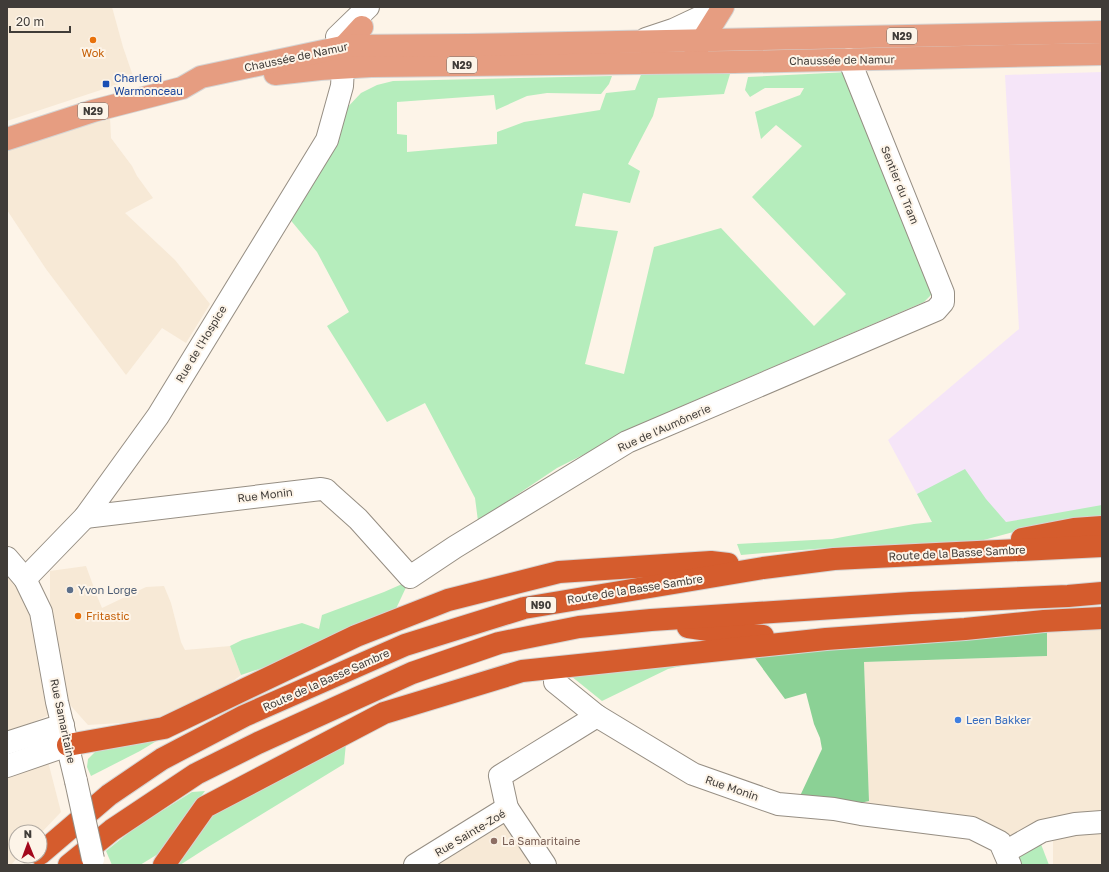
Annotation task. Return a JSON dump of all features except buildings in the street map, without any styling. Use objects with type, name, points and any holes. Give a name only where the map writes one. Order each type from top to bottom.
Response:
[{"type":"highway","points":[[949,554],[1074,529],[1102,526]]},
{"type":"highway","name":"Route de la Basse Sambre","points":[[48,847],[109,795],[162,759],[244,716],[405,645],[524,608],[763,568],[834,559],[1102,546]]},
{"type":"highway","points":[[66,735],[164,728],[356,636],[448,600],[559,572],[712,562],[763,568]]},
{"type":"highway","points":[[69,865],[112,830],[196,774],[258,743],[412,673],[499,643],[579,627],[651,620],[911,603],[1068,596],[1102,593]]},
{"type":"highway","points":[[920,632],[1068,596]]},
{"type":"highway","points":[[164,865],[205,807],[384,713],[522,671],[814,640],[1044,621],[1102,618]]},
{"type":"highway","points":[[651,620],[722,632],[814,640]]},
{"type":"main road","name":"Chaussée de Namur","points":[[582,64],[608,53],[685,51],[698,47],[723,7]]},
{"type":"main road","name":"Chaussée de Namur","points":[[343,59],[369,22],[468,46],[1102,32]]},
{"type":"main road","name":"Chaussée de Namur","points":[[343,59],[352,62],[365,57],[579,52],[602,42]]},
{"type":"main road","name":"Chaussée de Namur","points":[[182,88],[201,78],[309,54],[343,59],[582,64],[751,62],[1102,54]]},
{"type":"main road","name":"N29","points":[[7,140],[93,111],[182,88],[204,91],[220,87],[268,68],[328,60],[336,55],[343,59]]},
{"type":"street","points":[[637,42],[673,30],[723,7]]},
{"type":"street","points":[[343,59],[369,22]]},
{"type":"street","name":"Rue de l'Hospice","points":[[24,579],[85,517],[158,416],[326,140],[343,59]]},
{"type":"street","name":"Sentier du Tram","points":[[849,60],[943,293],[943,302],[936,310]]},
{"type":"street","name":"Rue de l'Aumônerie","points":[[410,577],[455,547],[627,442],[936,310]]},
{"type":"street","name":"Rue Monin","points":[[85,517],[321,489],[326,490],[358,519],[410,577]]},
{"type":"street","name":"Rue Samaritaine","points":[[7,558],[24,579],[41,612],[57,702],[66,735],[94,862]]},
{"type":"street","name":"Rue Monin","points":[[555,682],[597,716],[693,774],[778,804],[834,809],[861,814],[972,828],[1000,842],[1008,859]]},
{"type":"street","points":[[508,808],[500,776],[597,716]]},
{"type":"street","points":[[7,743],[66,735]]},
{"type":"street","points":[[7,766],[66,735]]},
{"type":"street","name":"Rue Sainte-Zoé","points":[[415,865],[508,808],[545,865]]},
{"type":"street","points":[[1008,859],[1042,831],[1075,824],[1102,822]]},
{"type":"shaded area","points":[[7,7],[112,7],[134,79],[7,121]]},
{"type":"shaded area","points":[[1102,72],[1102,507],[938,533],[888,440],[1019,329],[1005,75]]},
{"type":"shaded area","points":[[110,117],[111,138],[153,198],[125,213],[175,260],[210,304],[186,343],[162,328],[126,375],[46,269],[7,210],[7,150]]},
{"type":"shaded area","points":[[86,566],[102,608],[146,587],[164,586],[171,603],[181,642],[185,650],[230,646],[241,675],[194,711],[152,721],[88,725],[64,698],[50,606],[50,571]]},
{"type":"shaded area","points":[[7,571],[34,608],[55,711],[45,717],[7,733]]},
{"type":"shaded area","points":[[1102,627],[1102,865],[1053,865],[1053,839],[1024,835],[989,838],[834,809],[869,801],[864,662],[1047,656],[1047,630]]},
{"type":"shaded area","points":[[43,742],[61,812],[48,826],[48,824],[8,824],[8,864],[12,864],[11,865],[7,865],[7,755]]},
{"type":"shaded area","name":"La Samaritaine","points":[[505,817],[537,865],[427,865]]},
{"type":"green space","points":[[642,72],[730,74],[724,94],[658,98],[653,116],[628,164],[640,171],[630,203],[583,193],[575,226],[618,231],[585,364],[624,374],[654,247],[721,228],[814,326],[846,294],[752,197],[802,146],[776,125],[761,139],[755,112],[800,95],[804,88],[765,88],[750,97],[745,90],[748,77],[849,72],[934,286],[931,295],[924,302],[666,413],[557,468],[478,521],[475,498],[425,403],[387,422],[327,326],[349,312],[317,252],[288,217],[343,112],[361,93],[377,85],[393,81],[612,76],[609,84],[601,94],[547,93],[527,96],[496,110],[494,95],[397,102],[397,134],[407,135],[407,152],[497,144],[497,132],[524,122],[600,110],[606,93],[635,90]]},
{"type":"green space","points":[[965,469],[986,499],[1006,522],[1102,505],[1102,523],[1051,522],[980,541],[948,544],[839,547],[741,555],[737,544],[832,539],[932,522],[917,494]]},
{"type":"green space","points":[[409,581],[394,613],[268,666],[241,675],[230,646],[242,640],[302,623],[319,629],[322,615]]},
{"type":"green space","points":[[1047,630],[1047,656],[864,662],[869,801],[834,809],[800,796],[822,749],[806,693],[785,699],[752,654]]},
{"type":"green space","points":[[707,660],[668,669],[602,701],[571,676]]},
{"type":"green space","points":[[173,731],[140,751],[91,776],[87,767],[88,759],[99,748]]},
{"type":"green space","points":[[346,743],[344,764],[180,865],[175,865],[214,813]]},
{"type":"green space","points":[[205,791],[158,854],[140,865],[112,865],[106,851],[136,827],[192,792]]},
{"type":"green space","points":[[1039,839],[1049,865],[1019,865],[1019,856]]},
{"type":"place","name":"Wok","points":[[93,40]]},
{"type":"place","name":"Charleroi Warmonceau","points":[[106,84]]},
{"type":"place","name":"Yvon Lorge","points":[[70,590]]},
{"type":"place","name":"Fritastic","points":[[78,616]]},
{"type":"place","name":"Leen Bakker","points":[[958,720]]},
{"type":"place","name":"La Samaritaine","points":[[494,841]]}]
